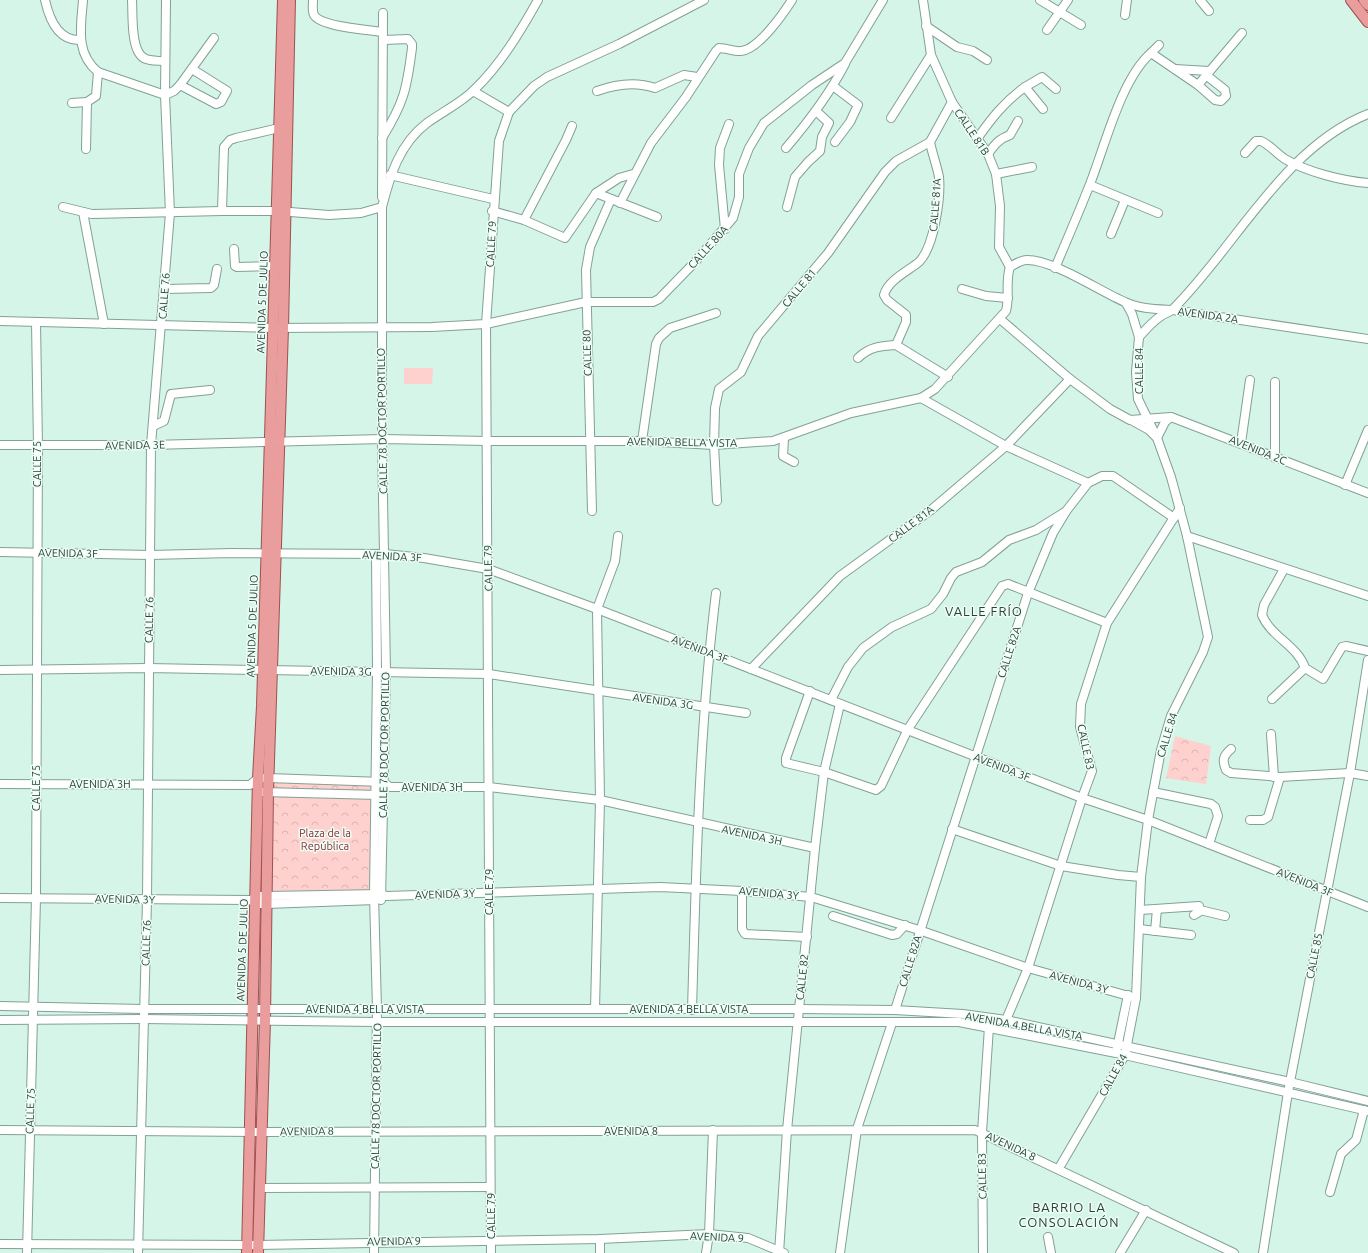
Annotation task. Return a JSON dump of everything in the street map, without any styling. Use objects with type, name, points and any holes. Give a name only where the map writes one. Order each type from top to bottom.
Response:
[{"type":"main road","name":"AVENIDA 5 DE JULIO","points":[[278,328],[275,266],[281,212],[279,128],[283,0]]},
{"type":"main road","name":"AVENIDA 5 DE JULIO","points":[[247,1249],[252,1020],[259,900],[263,792],[259,780],[267,670],[272,553],[281,212],[290,0]]},
{"type":"main road","points":[[1350,0],[1368,22]]},
{"type":"main road","points":[[1364,0],[1368,5]]},
{"type":"main road","name":"AVENIDA 5 DE JULIO","points":[[258,1249],[265,1020],[259,900]]},
{"type":"street","points":[[45,0],[54,25],[60,33],[75,40],[80,40]]},
{"type":"street","points":[[83,0],[80,40],[84,56],[90,66],[98,72],[165,96],[174,91],[180,85],[214,38]]},
{"type":"street","points":[[132,0],[134,36],[137,50],[146,59],[165,61]]},
{"type":"street","name":"CALLE 76","points":[[138,1249],[147,900],[151,445],[162,326],[170,213],[165,96],[166,0]]},
{"type":"street","points":[[313,0],[313,14],[317,19],[384,36],[408,39],[412,44],[406,89],[402,104],[382,139]]},
{"type":"street","name":"CALLE 78 DOCTOR PORTILLO","points":[[374,1253],[376,1009],[379,897],[378,795],[381,671],[382,207],[390,175],[403,150],[412,138],[425,125],[473,91],[503,56],[522,29],[538,0]]},
{"type":"street","name":"CALLE 79","points":[[491,1253],[486,324],[492,211],[498,141],[509,112],[534,86],[547,77],[619,44],[704,0]]},
{"type":"street","points":[[620,203],[634,174],[652,143],[720,48],[742,51],[763,37],[792,0]]},
{"type":"street","name":"CALLE 80A","points":[[0,321],[278,328],[486,324],[586,302],[653,302],[659,299],[695,262],[733,218],[739,197],[739,174],[750,148],[764,123],[812,85],[845,63],[883,0]]},
{"type":"street","name":"CALLE 81B","points":[[923,0],[931,55],[952,102],[988,154],[996,174],[1000,206],[999,247],[1010,267]]},
{"type":"street","points":[[1040,0],[1081,25]]},
{"type":"street","points":[[1048,30],[1068,0]]},
{"type":"street","points":[[1125,15],[1127,0]]},
{"type":"street","points":[[1200,0],[1209,11]]},
{"type":"street","points":[[63,207],[92,214],[222,211],[281,212],[329,215],[362,212],[382,207],[383,13]]},
{"type":"street","points":[[926,26],[957,47],[973,51],[987,60]]},
{"type":"street","points":[[1198,85],[1242,33]]},
{"type":"street","points":[[1055,268],[1090,185],[1126,88],[1141,61],[1159,45]]},
{"type":"street","points":[[1151,52],[1175,69],[1198,85],[1215,100],[1221,101],[1224,99],[1226,93],[1225,90],[1208,73],[1175,69]]},
{"type":"street","points":[[890,118],[931,55]]},
{"type":"street","points":[[786,148],[816,111],[833,86],[845,63]]},
{"type":"street","points":[[180,85],[216,104],[221,102],[227,91],[192,69]]},
{"type":"street","points":[[72,103],[87,102],[96,96],[98,72]]},
{"type":"street","points":[[597,91],[620,84],[646,85],[655,88],[684,75],[698,77]]},
{"type":"street","points":[[977,139],[993,116],[1009,98],[1042,77],[1056,89]]},
{"type":"street","points":[[833,86],[858,105],[850,122],[835,142]]},
{"type":"street","points":[[1025,88],[1042,109]]},
{"type":"street","points":[[473,91],[509,112]]},
{"type":"street","points":[[86,149],[87,102]]},
{"type":"street","points":[[930,142],[952,102]]},
{"type":"street","points":[[787,207],[794,177],[820,151],[822,137],[829,123],[816,111]]},
{"type":"street","points":[[1139,337],[1154,321],[1173,310],[1221,254],[1294,164],[1337,129],[1368,114]]},
{"type":"street","points":[[988,154],[996,143],[1003,137],[1010,135],[1018,121]]},
{"type":"street","points":[[725,229],[719,165],[720,148],[729,124]]},
{"type":"street","points":[[524,220],[572,126]]},
{"type":"street","points":[[222,211],[224,147],[230,140],[279,128]]},
{"type":"street","points":[[1245,153],[1256,141],[1261,141],[1294,164],[1347,181],[1368,183]]},
{"type":"street","name":"CALLE 81A","points":[[896,344],[906,322],[906,315],[887,300],[884,295],[886,289],[891,283],[920,261],[929,249],[934,231],[939,178],[930,142]]},
{"type":"street","name":"CALLE 81","points":[[718,501],[714,445],[715,408],[719,389],[741,372],[758,336],[828,253],[866,196],[888,168],[896,161],[930,142]]},
{"type":"street","points":[[996,174],[1032,167]]},
{"type":"street","points":[[492,211],[524,220],[565,238],[596,193],[619,178],[634,174]]},
{"type":"street","points":[[390,175],[493,199]]},
{"type":"street","points":[[1090,185],[1158,213]]},
{"type":"street","points":[[596,193],[657,217]]},
{"type":"street","name":"CALLE 80","points":[[592,511],[586,270],[590,247],[610,199]]},
{"type":"street","points":[[1110,234],[1125,200]]},
{"type":"street","points":[[83,212],[104,324]]},
{"type":"street","points":[[234,249],[235,266],[237,267],[275,266]]},
{"type":"street","name":"AVENIDA 2A","points":[[1010,267],[1025,260],[1035,261],[1055,268],[1126,303],[1150,309],[1173,310],[1368,339]]},
{"type":"street","name":"AVENIDA BELLA VISTA","points":[[275,441],[382,439],[590,442],[642,441],[714,445],[773,441],[851,413],[921,398],[935,389],[948,377],[1006,311],[1008,298],[1007,281],[1010,267]]},
{"type":"street","points":[[165,288],[210,288],[214,285],[217,269]]},
{"type":"street","points":[[962,289],[986,296],[1008,298]]},
{"type":"street","name":"CALLE 84","points":[[1059,1168],[1125,1055],[1128,1046],[1139,929],[1141,877],[1148,820],[1161,750],[1169,721],[1203,652],[1208,637],[1180,508],[1157,438],[1147,419],[1137,391],[1139,337],[1132,314],[1126,303]]},
{"type":"street","points":[[642,441],[656,344],[659,338],[670,328],[716,313]]},
{"type":"street","points":[[1000,319],[1070,379],[1110,409],[1148,430],[1157,438],[1165,422],[1171,417]]},
{"type":"street","name":"CALLE 75","points":[[27,1249],[36,898],[36,552],[38,446],[36,322]]},
{"type":"street","points":[[858,358],[866,350],[896,344],[948,377]]},
{"type":"street","name":"CALLE 81A","points":[[752,668],[840,576],[931,510],[1006,446],[1070,379]]},
{"type":"street","points":[[1241,443],[1250,380]]},
{"type":"street","points":[[1275,382],[1275,458]]},
{"type":"street","points":[[153,426],[164,421],[171,394],[210,390]]},
{"type":"street","points":[[921,398],[1006,446],[1088,483],[1102,476],[1113,476],[1174,518]]},
{"type":"street","name":"AVENIDA 2C","points":[[1130,420],[1171,417],[1368,493]]},
{"type":"street","points":[[1345,485],[1368,430]]},
{"type":"street","points":[[784,438],[783,456],[794,462]]},
{"type":"street","name":"AVENIDA 3E","points":[[0,445],[151,445],[275,441]]},
{"type":"street","name":"CALLE 82A","points":[[895,1010],[919,930],[1028,593],[1053,534],[1067,510],[1088,483]]},
{"type":"street","name":"CALLE 83","points":[[1006,1020],[1028,968],[1092,771],[1080,727],[1081,704],[1107,623],[1180,508]]},
{"type":"street","points":[[832,700],[848,667],[863,648],[892,627],[931,609],[943,594],[951,578],[956,572],[982,562],[1009,540],[1036,530],[1067,510]]},
{"type":"street","points":[[595,1009],[600,800],[598,609],[615,560],[618,536]]},
{"type":"street","points":[[1186,536],[1368,596]]},
{"type":"street","name":"AVENIDA 3F","points":[[0,552],[150,555],[272,553],[381,554],[424,558],[488,569],[598,609],[708,653],[752,668],[840,704],[908,729],[1082,798],[1148,820],[1368,907]]},
{"type":"street","points":[[1284,569],[1264,605],[1262,615],[1274,633],[1302,658],[1305,668],[1323,679],[1342,647],[1346,646],[1368,651]]},
{"type":"street","points":[[810,691],[785,761],[787,764],[824,772],[876,790],[881,786],[908,729],[946,668],[1002,586],[1008,584],[1107,623]]},
{"type":"street","points":[[692,1010],[695,889],[704,707],[708,653],[716,593]]},
{"type":"street","name":"CALLE 85","points":[[1263,1253],[1288,1092],[1350,773],[1368,660]]},
{"type":"street","name":"AVENIDA 3G","points":[[0,670],[148,668],[488,674],[599,692],[746,713]]},
{"type":"street","points":[[1272,699],[1305,668]]},
{"type":"street","name":"CALLE 82","points":[[780,1252],[787,1130],[815,848],[824,772],[840,704]]},
{"type":"street","points":[[1250,820],[1263,820],[1268,817],[1277,777],[1271,734]]},
{"type":"street","points":[[1231,749],[1224,755],[1223,762],[1226,770],[1231,773],[1277,777],[1350,773],[1368,776]]},
{"type":"street","points":[[259,780],[263,792],[378,795],[390,787]]},
{"type":"street","name":"AVENIDA 3H","points":[[0,784],[147,784],[259,780],[379,782],[390,787],[489,787],[600,800],[815,848]]},
{"type":"street","points":[[1153,792],[1211,804],[1215,807],[1218,816],[1209,844]]},
{"type":"street","points":[[952,829],[1061,866],[1141,877]]},
{"type":"street","name":"AVENIDA 3Y","points":[[0,898],[259,900],[660,888],[742,891],[811,897],[905,925],[1028,968],[1132,996]]},
{"type":"street","points":[[742,891],[742,929],[745,934],[807,938]]},
{"type":"street","points":[[1140,910],[1197,905],[1197,912],[1225,916]]},
{"type":"street","points":[[1155,931],[1157,909]]},
{"type":"street","points":[[833,916],[892,936],[897,934],[905,925]]},
{"type":"street","points":[[1139,929],[1191,935]]},
{"type":"street","name":"CALLE 84","points":[[1116,1053],[1132,996]]},
{"type":"street","name":"AVENIDA 4 BELLA VISTA","points":[[0,1006],[143,1009],[799,1009],[895,1010],[963,1014],[1006,1020],[1128,1046],[1368,1101]]},
{"type":"street","name":"AVENIDA 4 BELLA VISTA","points":[[0,1020],[143,1019],[490,1023],[959,1022],[1116,1053],[1366,1110]]},
{"type":"street","points":[[840,1253],[857,1129],[892,1023]]},
{"type":"street","name":"CALLE 83","points":[[983,1253],[982,1132],[989,1027]]},
{"type":"street","points":[[1330,1192],[1341,1154],[1356,1140],[1366,1110]]},
{"type":"street","name":"AVENIDA 8","points":[[0,1130],[249,1132],[375,1130],[975,1130],[1059,1168],[1234,1253]]},
{"type":"street","points":[[706,1253],[709,1234],[713,1130]]},
{"type":"street","points":[[260,1188],[374,1189],[490,1187]]},
{"type":"street","points":[[1120,1253],[1146,1210]]},
{"type":"street","name":"AVENIDA 9","points":[[0,1244],[27,1249],[258,1249],[374,1242],[600,1239],[709,1234],[748,1238],[780,1252]]},
{"type":"street","points":[[1048,1237],[1051,1253]]},
{"type":"street","points":[[600,1239],[600,1253]]},
{"type":"green space","points":[[404,368],[433,368],[432,384],[404,384]]},
{"type":"green space","points":[[1175,736],[1211,746],[1206,784],[1166,778]]},
{"type":"green space","name":"Plaza de la República","points":[[273,777],[378,781],[377,897],[270,902]]},
{"type":"district","name":"VALLE FRÍO","points":[[984,611]]},
{"type":"district","name":"BARRIO LA CONSOLACIÓN","points":[[1069,1214]]}]
